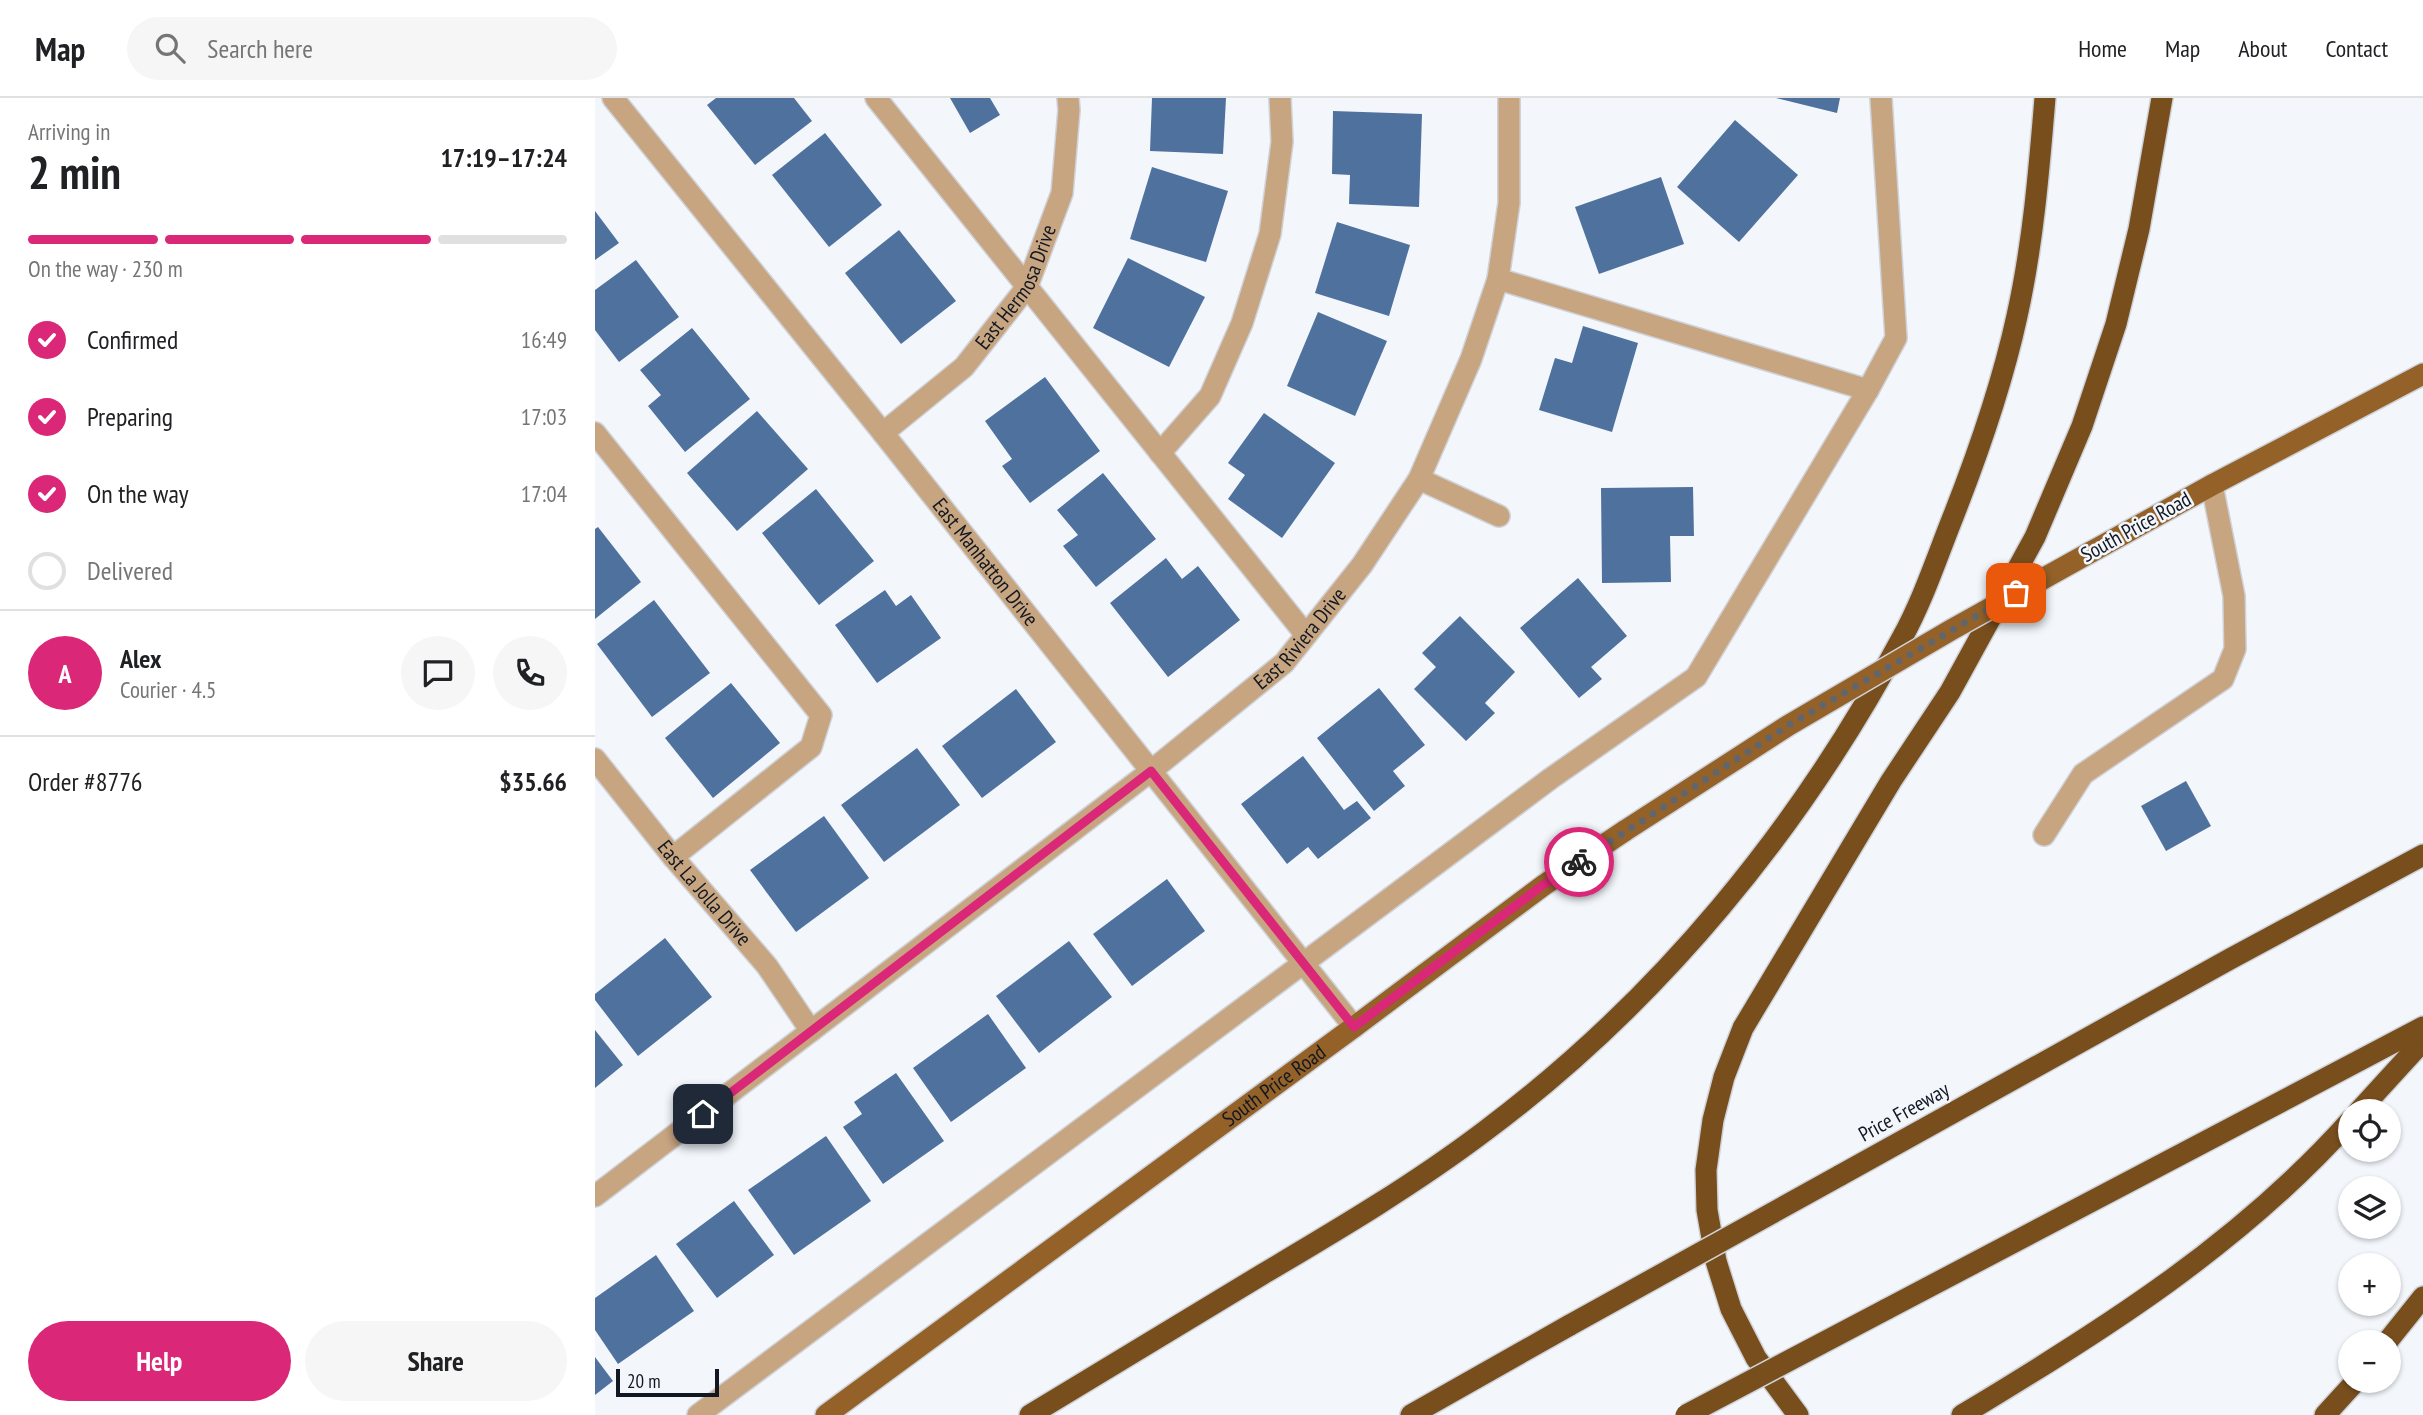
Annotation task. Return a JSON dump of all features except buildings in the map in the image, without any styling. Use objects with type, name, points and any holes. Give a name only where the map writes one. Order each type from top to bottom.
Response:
[{"type":"highway","points":[[1030,1415],[1401,1190],[1485,1131],[1569,1065],[1632,1004],[1764,856],[1841,742],[1904,635],[1984,437],[2018,316],[2037,194],[2045,98]]},
{"type":"highway","points":[[1798,1415],[1756,1358],[1731,1309],[1716,1261],[1707,1210],[1706,1170],[1713,1120],[1724,1077],[1743,1028],[1891,781],[1950,692],[2035,537],[2082,426],[2116,324],[2139,229],[2162,98]]},
{"type":"highway","points":[[2230,959],[2423,839]]},
{"type":"highway","name":"Price Freeway","points":[[1411,1415],[2230,959],[2423,855]]},
{"type":"highway","points":[[1686,1415],[2423,1027]]},
{"type":"highway","points":[[2370,1099],[2423,1041]]},
{"type":"highway","points":[[1962,1415],[2143,1301],[2222,1241],[2265,1204],[2338,1133]]},
{"type":"highway","points":[[2397,1330],[2423,1297]]},
{"type":"highway","points":[[2325,1415],[2345,1393]]},
{"type":"main road","name":"South Price Road","points":[[825,1415],[1543,885],[1626,830],[1789,725],[1951,630],[2212,485],[2423,374]]},
{"type":"street","name":"East Manhatton Drive","points":[[613,98],[883,433],[1354,1027]]},
{"type":"street","points":[[876,98],[1306,635]]},
{"type":"street","name":"East Hermosa Drive","points":[[883,433],[964,367],[1027,287],[1062,193],[1068,98]]},
{"type":"street","points":[[1160,453],[1210,396],[1242,323],[1270,234],[1282,142],[1280,98]]},
{"type":"street","name":"East Riviera Drive","points":[[595,1196],[1151,771],[1284,663],[1362,565],[1419,480],[1471,359],[1498,279],[1509,203],[1509,98]]},
{"type":"street","points":[[698,1415],[1550,779],[1696,677],[1868,390],[1896,338],[1881,98]]},
{"type":"street","points":[[1498,279],[1868,390]]},
{"type":"street","points":[[595,433],[821,715],[811,747],[673,857]]},
{"type":"street","points":[[1419,480],[1499,516]]},
{"type":"street","points":[[2043,835],[2083,774],[2223,679],[2235,649],[2234,596],[2212,485]]},
{"type":"street","name":"East La Jolla Drive","points":[[595,759],[673,857],[767,966],[811,1031]]},
{"type":"way so far","points":[[1579,862],[1789,725],[2016,593]]},
{"type":"route","points":[[703,1114],[1151,771],[1354,1027],[1543,885],[1579,862]]}]
